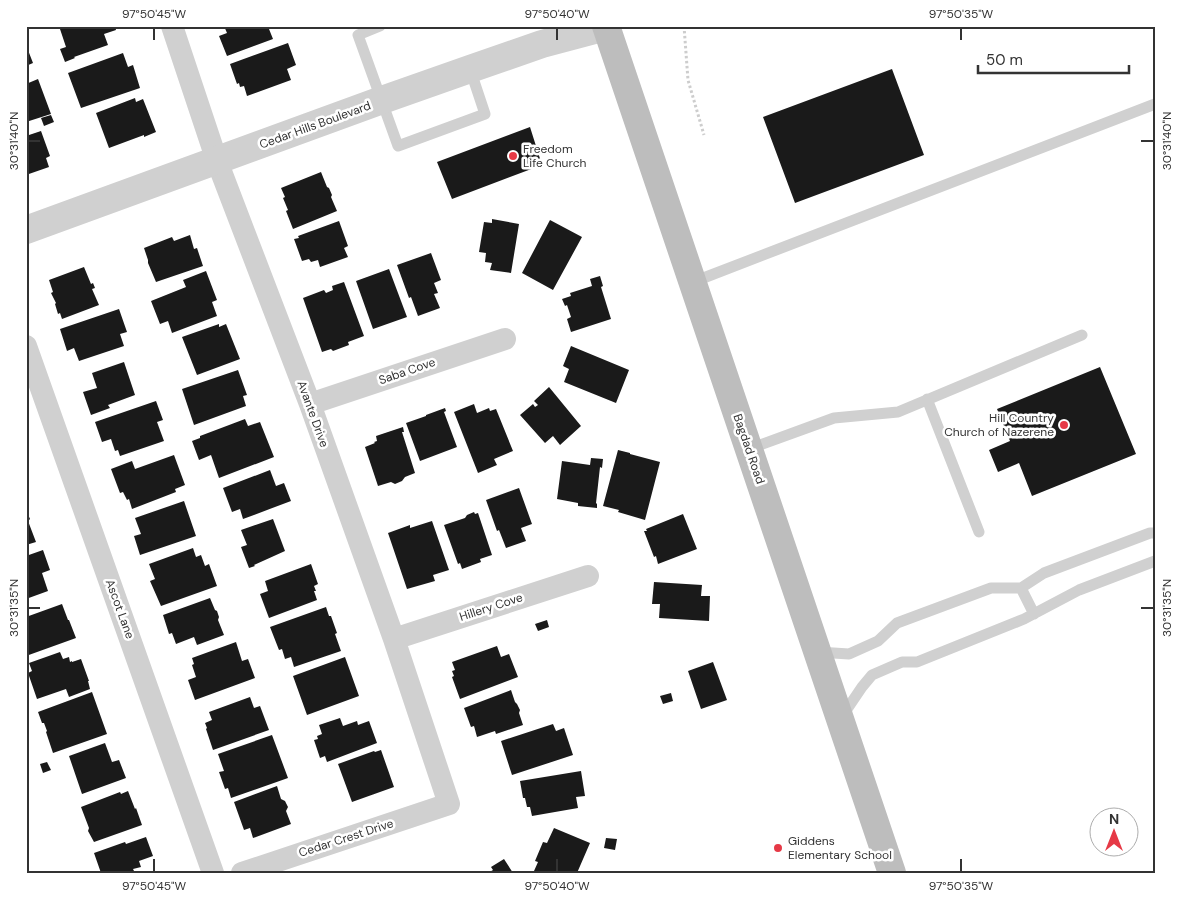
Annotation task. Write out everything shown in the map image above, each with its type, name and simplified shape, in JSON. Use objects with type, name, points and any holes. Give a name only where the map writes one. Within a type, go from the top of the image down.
[{"type":"main road","name":"Bagdad Road","points":[[606,27],[892,873]]},
{"type":"street","name":"Avante Drive","points":[[172,26],[217,161],[310,404],[394,639],[450,804]]},
{"type":"street","name":"Cedar Hills Boulevard","points":[[26,230],[470,69],[542,44],[606,27]]},
{"type":"street","name":"Saba Cove","points":[[310,404],[505,338]]},
{"type":"street","name":"Ascot Lane","points":[[26,346],[213,873]]},
{"type":"street","name":"Hillery Cove","points":[[394,639],[588,576]]},
{"type":"street","name":"Cedar Crest Drive","points":[[242,873],[450,804]]},
{"type":"lane","points":[[380,26],[358,35],[398,146],[485,114],[470,69]]},
{"type":"lane","points":[[693,282],[1155,104]]},
{"type":"lane","points":[[749,449],[834,418],[898,412],[1082,335]]},
{"type":"lane","points":[[927,399],[978,532]]},
{"type":"lane","points":[[818,652],[849,654],[878,641],[897,623],[991,588],[1021,588],[1044,573],[1150,533],[1155,533]]},
{"type":"lane","points":[[840,719],[872,675],[902,662],[917,662],[1024,619],[1078,590],[1155,561]]},
{"type":"lane","points":[[1021,588],[1034,614]]},
{"type":"path","points":[[684,26],[688,80],[704,135]]},
{"type":"building","points":[[59,26],[115,26],[116,30],[104,34],[108,45],[65,62],[60,49],[66,47]]},
{"type":"building","points":[[224,26],[276,26],[269,29],[273,39],[227,56],[219,36],[227,33]]},
{"type":"building","points":[[288,43],[296,65],[287,69],[291,80],[247,96],[244,86],[240,87],[239,83],[237,84],[230,64]]},
{"type":"building","points":[[26,45],[33,63],[26,66]]},
{"type":"building","points":[[123,53],[128,67],[133,65],[140,88],[81,108],[68,73]]},
{"type":"building","points":[[892,69],[924,155],[795,203],[763,117]]},
{"type":"building","points":[[38,79],[51,114],[26,122],[26,84]]},
{"type":"building","points":[[135,98],[136,102],[143,99],[156,132],[109,148],[96,113]]},
{"type":"building","points":[[51,115],[54,122],[44,126],[41,118]]},
{"type":"building","points":[[530,127],[542,165],[452,199],[437,162]]},
{"type":"building","points":[[41,131],[50,156],[46,158],[49,167],[26,175],[26,136]]},
{"type":"building","points":[[321,172],[337,211],[293,229],[286,211],[288,210],[281,188]]},
{"type":"building","points":[[492,219],[519,224],[511,273],[490,270],[492,263],[485,262],[486,253],[479,252],[484,222],[492,223]]},
{"type":"building","points":[[550,220],[582,237],[553,290],[522,273]]},
{"type":"building","points":[[339,221],[348,246],[344,248],[348,257],[320,267],[318,260],[311,262],[309,259],[302,261],[294,239]]},
{"type":"building","points":[[190,235],[194,249],[197,248],[203,266],[156,282],[144,248],[172,237],[174,241]]},
{"type":"building","points":[[431,253],[441,280],[434,283],[438,293],[434,294],[440,308],[418,316],[397,265]]},
{"type":"building","points":[[84,267],[91,284],[93,283],[95,288],[92,289],[99,305],[62,319],[60,313],[58,314],[56,303],[51,293],[53,292],[49,280]]},
{"type":"building","points":[[389,269],[407,317],[373,329],[356,281]]},
{"type":"building","points":[[206,271],[217,300],[212,302],[217,316],[172,333],[168,321],[160,324],[151,301],[186,287],[183,280]]},
{"type":"building","points":[[600,276],[603,286],[601,287],[611,319],[571,332],[567,319],[571,317],[567,305],[565,306],[562,299],[571,296],[570,293],[592,286],[590,279]]},
{"type":"building","points":[[344,282],[364,336],[348,342],[349,345],[333,351],[331,349],[322,352],[303,298],[324,290],[326,293],[333,290],[332,286]]},
{"type":"building","points":[[119,309],[127,332],[120,334],[124,346],[79,361],[74,348],[67,351],[60,329]]},
{"type":"building","points":[[219,324],[219,327],[226,324],[240,359],[197,375],[182,337]]},
{"type":"building","points":[[571,346],[629,370],[616,403],[564,382],[569,369],[563,366]]},
{"type":"building","points":[[124,362],[135,395],[108,405],[110,408],[91,415],[83,392],[97,388],[92,373]]},
{"type":"building","name":"Hill Country Church of Nazerene","points":[[1100,367],[1136,454],[1032,496],[1019,463],[998,472],[989,450],[1010,441],[997,409]]},
{"type":"building","points":[[238,370],[247,395],[243,396],[246,406],[194,425],[182,389]]},
{"type":"building","points":[[549,387],[581,426],[560,445],[553,436],[545,443],[520,415],[533,404],[535,407],[538,405],[534,401]]},
{"type":"building","points":[[156,401],[163,420],[157,422],[164,441],[120,456],[118,450],[115,451],[111,439],[102,442],[95,422]]},
{"type":"building","points":[[474,404],[477,413],[489,408],[490,411],[496,409],[513,451],[494,459],[497,465],[478,473],[454,412]]},
{"type":"building","points":[[445,408],[446,411],[444,412],[457,447],[420,461],[406,423]]},
{"type":"building","points":[[245,419],[248,426],[260,422],[274,457],[219,478],[211,455],[199,460],[192,441],[200,438],[200,436]]},
{"type":"building","points":[[403,427],[404,432],[402,432],[415,473],[395,484],[391,482],[378,486],[365,447],[377,441],[376,436]]},
{"type":"building","points":[[618,450],[660,462],[645,520],[603,506]]},
{"type":"building","points":[[174,455],[185,485],[175,489],[176,492],[132,509],[129,499],[127,500],[123,492],[120,493],[111,469],[132,461],[135,469]]},
{"type":"building","points":[[591,458],[603,459],[602,468],[600,467],[597,508],[578,506],[578,503],[557,499],[562,461],[590,465]]},
{"type":"building","points":[[270,470],[276,486],[284,483],[291,501],[243,519],[240,509],[232,512],[223,488]]},
{"type":"building","points":[[519,488],[532,524],[521,528],[526,541],[506,548],[499,530],[497,531],[486,500]]},
{"type":"building","points":[[184,501],[196,536],[140,555],[134,536],[141,534],[135,518]]},
{"type":"building","points":[[26,510],[36,542],[26,545]]},
{"type":"building","points":[[474,512],[475,514],[478,513],[492,555],[480,559],[481,562],[462,569],[460,563],[458,564],[444,525],[465,518]]},
{"type":"building","points":[[683,514],[697,549],[658,564],[644,531]]},
{"type":"building","points":[[273,519],[285,551],[249,568],[241,547],[247,545],[241,530]]},
{"type":"building","points":[[432,521],[449,570],[433,575],[435,581],[407,589],[388,533],[410,525],[410,528]]},
{"type":"building","points":[[193,548],[196,557],[201,555],[205,566],[209,564],[217,586],[161,606],[150,581],[155,579],[149,564]]},
{"type":"building","points":[[43,550],[50,570],[42,573],[48,591],[26,599],[26,556]]},
{"type":"building","points":[[311,564],[318,584],[314,586],[317,600],[269,618],[260,594],[268,591],[265,581]]},
{"type":"building","points":[[654,582],[702,585],[701,596],[710,596],[709,621],[659,618],[660,604],[652,604]]},
{"type":"building","points":[[210,598],[217,611],[218,620],[224,635],[197,645],[194,637],[176,644],[172,633],[169,634],[163,615]]},
{"type":"building","points":[[62,604],[76,638],[26,656],[26,617]]},
{"type":"building","points":[[326,607],[337,633],[335,634],[341,651],[294,667],[291,657],[285,659],[282,649],[279,650],[270,627]]},
{"type":"building","points":[[547,620],[549,627],[538,631],[535,624]]},
{"type":"building","points":[[236,642],[242,661],[248,659],[255,678],[195,700],[188,680],[196,677],[192,658]]},
{"type":"building","points":[[497,646],[501,657],[509,654],[518,677],[460,699],[452,677],[454,676],[452,671],[455,670],[452,662]]},
{"type":"building","points":[[60,652],[63,659],[69,657],[70,662],[81,659],[90,689],[69,697],[66,689],[37,699],[28,673],[32,671],[29,663]]},
{"type":"building","points":[[345,657],[359,696],[307,715],[293,676]]},
{"type":"building","points":[[713,662],[727,700],[701,709],[688,671]]},
{"type":"building","points":[[511,690],[520,710],[519,713],[523,725],[496,734],[495,731],[477,737],[474,726],[471,727],[464,708]]},
{"type":"building","points":[[92,692],[107,734],[53,753],[47,731],[38,712]]},
{"type":"building","points":[[671,693],[673,701],[663,704],[660,696]]},
{"type":"building","points":[[250,697],[254,708],[260,706],[269,730],[213,750],[205,723],[212,720],[209,712]]},
{"type":"building","points":[[340,718],[343,726],[357,721],[358,725],[369,721],[377,743],[327,762],[325,756],[320,758],[314,740],[318,739],[317,736],[322,734],[319,725]]},
{"type":"building","points":[[553,724],[556,731],[564,728],[573,755],[512,775],[501,741]]},
{"type":"building","points":[[272,735],[288,778],[231,798],[228,788],[225,789],[219,772],[224,771],[218,754]]},
{"type":"building","points":[[105,743],[112,762],[119,760],[126,778],[82,794],[69,756]]},
{"type":"building","points":[[381,750],[394,787],[352,802],[338,764]]},
{"type":"building","points":[[47,762],[51,770],[43,773],[40,764]]},
{"type":"building","points":[[581,771],[585,796],[576,797],[578,808],[532,816],[530,807],[527,807],[525,798],[523,798],[520,781]]},
{"type":"building","points":[[277,786],[281,799],[285,801],[288,807],[286,811],[291,824],[253,838],[250,828],[244,830],[234,802]]},
{"type":"building","points":[[128,791],[142,825],[94,842],[88,831],[89,828],[81,807],[120,792],[121,794]]},
{"type":"building","points":[[554,828],[590,843],[577,873],[537,873],[534,871],[538,862],[535,861],[543,842],[547,843]]},
{"type":"building","points":[[146,837],[153,856],[139,861],[141,867],[133,869],[135,873],[101,873],[94,853]]},
{"type":"building","points":[[606,838],[617,839],[615,850],[604,848]]},
{"type":"building","points":[[504,859],[513,873],[488,873],[493,870],[491,867]]},
{"type":"place","name":"Freedom Life Church","points":[[513,156]]},
{"type":"place","name":"Hill Country Church of Nazerene","points":[[1064,425]]},
{"type":"place","name":"Giddens Elementary School","points":[[778,848]]}]
